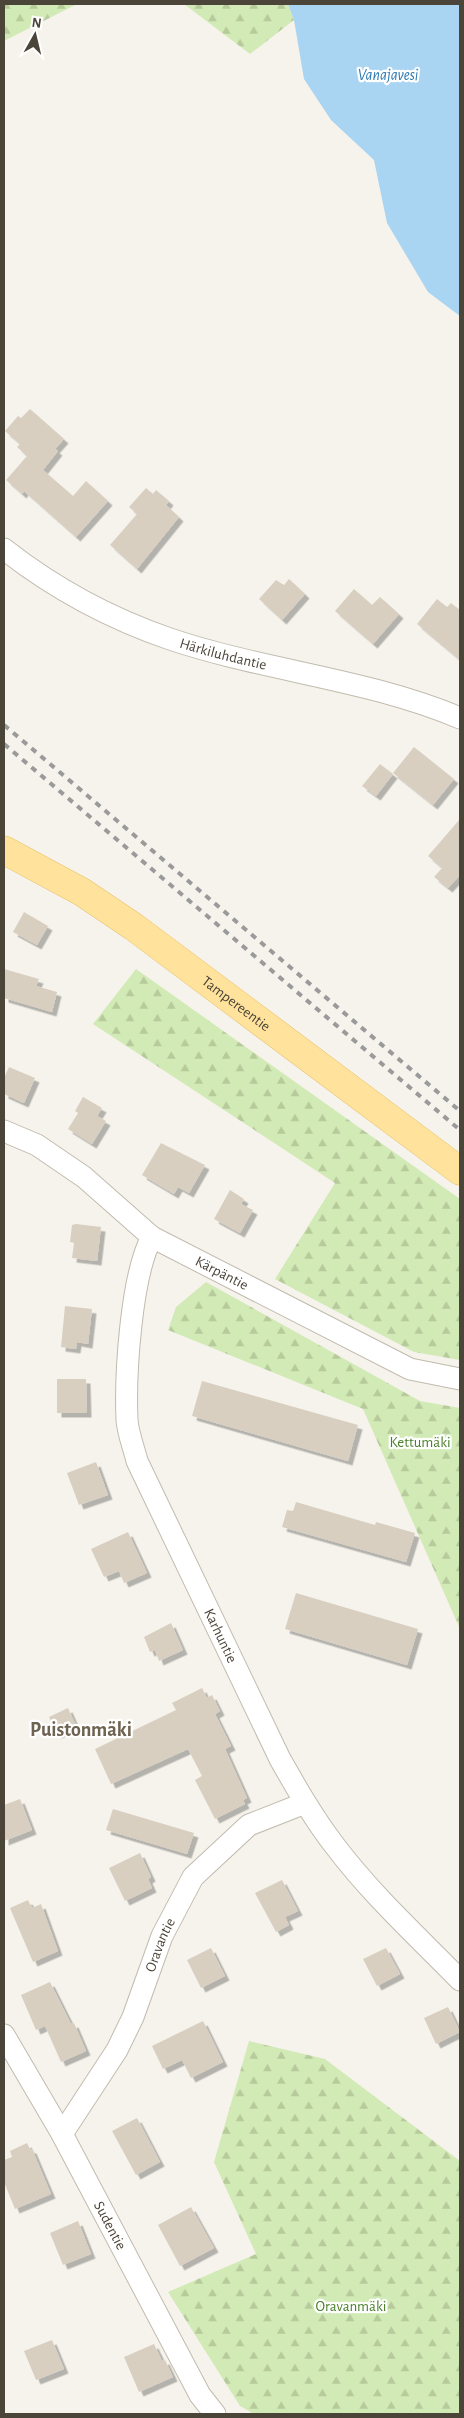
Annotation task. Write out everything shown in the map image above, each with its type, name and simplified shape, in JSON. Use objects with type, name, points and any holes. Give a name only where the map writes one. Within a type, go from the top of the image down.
[{"type":"main road","name":"Tampereentie","points":[[4,850],[82,892],[134,927],[460,1171]]},
{"type":"street","name":"Härkiluhdantie","points":[[4,549],[35,574],[66,593],[100,611],[172,639],[402,696],[460,718]]},
{"type":"street","name":"Kärpäntie","points":[[4,1131],[37,1145],[84,1177],[152,1236],[410,1369],[460,1379]]},
{"type":"street","name":"Karhuntie","points":[[152,1236],[146,1247],[139,1276],[128,1354],[127,1422],[137,1461],[280,1759],[305,1803],[336,1847],[369,1886],[460,1980]]},
{"type":"street","name":"Oravantie","points":[[62,2134],[125,2033],[133,2017],[162,1936],[193,1877],[249,1825],[305,1803]]},
{"type":"street","name":"Sudentie","points":[[4,2035],[62,2134],[200,2395],[215,2414]]},
{"type":"green space","points":[[4,4],[77,4],[4,41]]},
{"type":"green space","points":[[184,4],[288,4],[294,20],[250,54]]},
{"type":"green space","points":[[136,969],[460,1199],[460,1360],[414,1352],[275,1279],[335,1183],[93,1024]]},
{"type":"green space","name":"Kettumäki","points":[[206,1282],[420,1401],[460,1408],[460,1629],[363,1409],[168,1330],[176,1307]]},
{"type":"green space","name":"Oravanmäki","points":[[249,2041],[325,2059],[460,2161],[460,2414],[254,2414],[240,2406],[168,2292],[256,2254],[214,2162]]},
{"type":"water","name":"Vanajavesi","points":[[288,4],[460,4],[460,316],[428,292],[387,223],[374,160],[331,120],[304,79],[294,20]]},
{"type":"building","points":[[30,409],[64,439],[55,449],[58,451],[43,470],[73,496],[86,481],[108,501],[76,537],[24,491],[22,494],[6,480],[27,456],[17,447],[20,444],[5,431],[18,416],[21,418]]},
{"type":"building","points":[[146,488],[153,494],[156,490],[169,501],[166,505],[179,517],[137,569],[110,545],[137,514],[129,507]]},
{"type":"building","points":[[289,579],[305,594],[282,620],[259,599],[276,580],[284,585]]},
{"type":"building","points":[[354,589],[372,605],[380,597],[399,614],[373,644],[335,611]]},
{"type":"building","points":[[437,599],[447,607],[451,603],[460,610],[460,660],[417,624]]},
{"type":"building","points":[[414,747],[454,779],[433,805],[393,773]]},
{"type":"building","points":[[380,764],[393,774],[376,796],[362,786]]},
{"type":"building","points":[[460,819],[460,875],[448,888],[434,877],[442,868],[428,856]]},
{"type":"building","points":[[24,912],[48,926],[37,945],[13,932]]},
{"type":"building","points":[[4,969],[39,979],[36,986],[57,992],[52,1012],[4,998]]},
{"type":"building","points":[[9,1067],[35,1078],[24,1103],[4,1094],[4,1078]]},
{"type":"building","points":[[83,1097],[102,1108],[97,1116],[106,1121],[92,1144],[68,1129],[78,1113],[75,1111]]},
{"type":"building","points":[[161,1143],[205,1165],[189,1193],[178,1187],[174,1194],[142,1175]]},
{"type":"building","points":[[230,1190],[244,1199],[241,1204],[253,1210],[240,1233],[214,1219]]},
{"type":"building","points":[[72,1225],[101,1227],[97,1261],[72,1258],[74,1243],[70,1242]]},
{"type":"building","points":[[65,1306],[92,1309],[88,1344],[77,1342],[76,1349],[61,1347]]},
{"type":"building","points":[[57,1379],[86,1379],[87,1413],[57,1413]]},
{"type":"building","points":[[202,1381],[358,1425],[348,1461],[192,1416]]},
{"type":"building","points":[[96,1462],[108,1495],[79,1505],[67,1473]]},
{"type":"building","points":[[296,1502],[375,1525],[376,1522],[415,1533],[406,1562],[282,1527],[287,1510],[293,1511]]},
{"type":"building","points":[[128,1532],[147,1573],[124,1583],[119,1571],[104,1577],[91,1549]]},
{"type":"building","points":[[296,1593],[418,1629],[407,1665],[285,1629]]},
{"type":"building","points":[[171,1623],[183,1650],[159,1661],[155,1650],[150,1652],[144,1637]]},
{"type":"building","points":[[202,1688],[207,1698],[212,1695],[220,1711],[215,1714],[231,1746],[225,1749],[247,1798],[243,1800],[245,1804],[215,1819],[195,1780],[202,1776],[188,1749],[111,1784],[95,1749],[176,1710],[172,1703]]},
{"type":"building","points":[[68,1708],[76,1726],[57,1734],[49,1717]]},
{"type":"building","points":[[20,1799],[32,1830],[4,1841],[4,1805]]},
{"type":"building","points":[[113,1809],[194,1833],[187,1854],[106,1830]]},
{"type":"building","points":[[140,1853],[151,1877],[148,1879],[152,1888],[125,1901],[109,1868]]},
{"type":"building","points":[[282,1880],[298,1911],[285,1917],[289,1925],[276,1932],[255,1893]]},
{"type":"building","points":[[28,1900],[32,1908],[41,1904],[58,1951],[33,1962],[10,1908]]},
{"type":"building","points":[[211,1948],[225,1976],[201,1988],[187,1960]]},
{"type":"building","points":[[386,1948],[400,1974],[377,1986],[363,1959]]},
{"type":"building","points":[[50,1982],[71,2024],[74,2023],[86,2051],[61,2062],[45,2026],[36,2030],[21,1995]]},
{"type":"building","points":[[448,2007],[460,2032],[436,2044],[424,2018]]},
{"type":"building","points":[[203,2021],[223,2062],[191,2078],[182,2060],[163,2069],[152,2046]]},
{"type":"building","points":[[137,2118],[160,2162],[136,2175],[112,2131]]},
{"type":"building","points":[[27,2143],[30,2149],[32,2149],[51,2194],[15,2209],[4,2182],[4,2160],[12,2157],[10,2151]]},
{"type":"building","points":[[191,2207],[214,2248],[180,2266],[158,2225]]},
{"type":"building","points":[[78,2221],[91,2254],[63,2265],[50,2233]]},
{"type":"building","points":[[52,2340],[64,2369],[36,2380],[24,2351]]},
{"type":"building","points":[[154,2344],[162,2361],[165,2360],[173,2377],[139,2392],[124,2357]]},
{"type":"railway","points":[[4,725],[460,1111]]},
{"type":"railway","points":[[4,744],[460,1130]]},
{"type":"district","name":"Puistonmäki","points":[[81,1730]]}]
